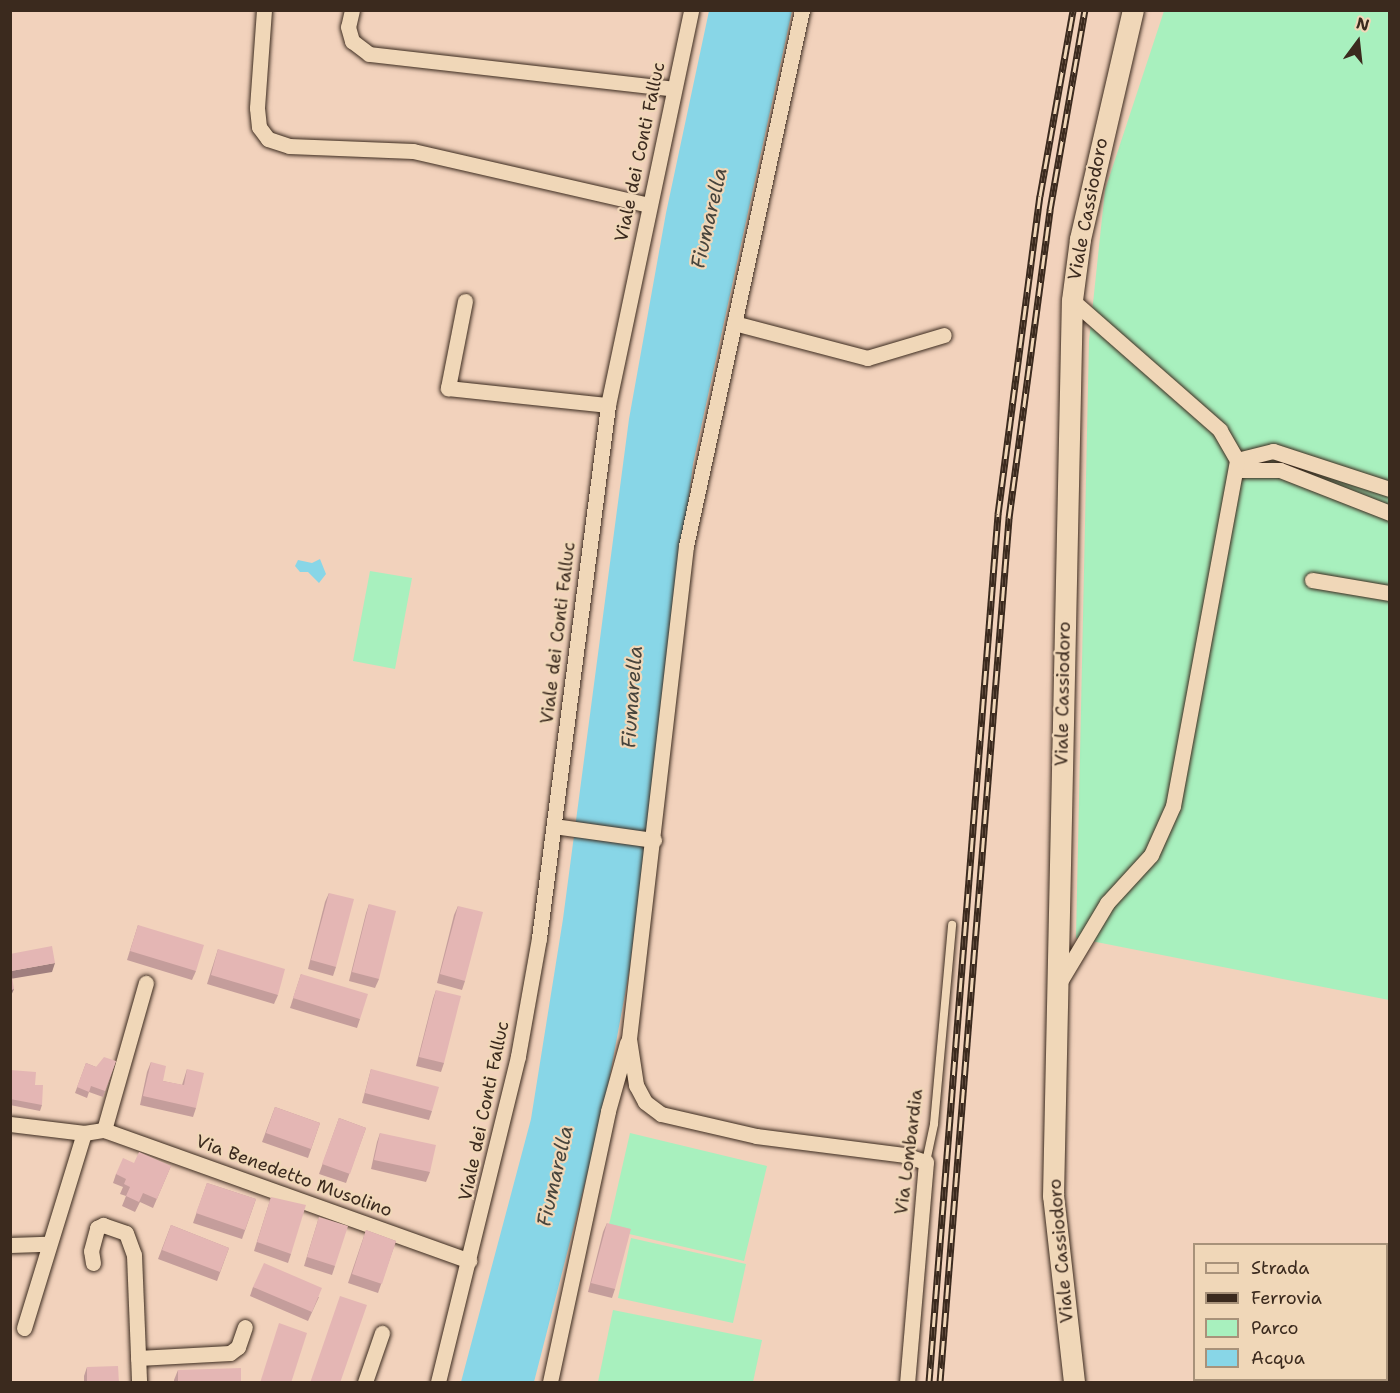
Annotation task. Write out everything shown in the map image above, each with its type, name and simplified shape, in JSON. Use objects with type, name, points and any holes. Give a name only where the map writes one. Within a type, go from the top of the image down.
[{"type":"main road","name":"Viale Cassiodoro","points":[[1074,1383],[1053,1196],[1072,300],[1080,239],[1133,10]]},
{"type":"street","points":[[264,10],[257,108],[259,127],[268,139],[289,146],[413,151],[648,205]]},
{"type":"street","points":[[352,10],[348,27],[352,41],[369,54],[674,89]]},
{"type":"street","name":"Viale dei Conti Falluc","points":[[438,1383],[518,1056],[554,826],[608,405],[648,205],[691,10]]},
{"type":"street","points":[[549,1383],[608,1111],[628,1039],[686,546],[802,10]]},
{"type":"street","points":[[1056,989],[1107,903],[1151,855],[1173,806],[1237,465],[1220,430],[1072,300]]},
{"type":"street","points":[[465,301],[448,388],[608,405]]},
{"type":"street","points":[[734,323],[867,357],[944,335]]},
{"type":"street","points":[[1237,465],[1273,451],[1389,489]]},
{"type":"street","points":[[1237,465],[1280,470],[1389,513]]},
{"type":"street","points":[[1312,580],[1389,593]]},
{"type":"street","points":[[554,826],[650,840]]},
{"type":"street","points":[[104,1130],[146,983]]},
{"type":"street","points":[[628,1039],[636,1085],[645,1102],[669,1117],[756,1136],[926,1162]]},
{"type":"street","name":"Via Benedetto Musolino","points":[[10,1124],[84,1132],[104,1130],[469,1261]]},
{"type":"street","points":[[24,1328],[47,1244],[84,1132]]},
{"type":"street","name":"Via Lombardia","points":[[907,1383],[926,1162]]},
{"type":"street","points":[[93,1263],[91,1251],[98,1228],[103,1225],[126,1233],[134,1255],[139,1383]]},
{"type":"street","points":[[10,1245],[47,1244]]},
{"type":"street","points":[[138,1358],[230,1353],[238,1347],[244,1328]]},
{"type":"street","points":[[365,1383],[382,1333]]},
{"type":"lane","name":"Via Lombardia","points":[[926,1162],[933,1124],[952,925]]},
{"type":"green space","points":[[1164,11],[1389,11],[1389,1000],[1076,938],[1089,341],[1105,190]]},
{"type":"green space","points":[[370,571],[412,578],[395,669],[353,661]]},
{"type":"green space","points":[[630,1133],[767,1166],[744,1261],[608,1229]]},
{"type":"green space","points":[[631,1238],[746,1264],[733,1323],[618,1298]]},
{"type":"green space","points":[[613,1310],[762,1340],[753,1382],[598,1382]]},
{"type":"water","name":"Fiumarella","points":[[709,11],[792,11],[693,464],[630,967],[603,1113],[534,1382],[461,1382],[531,1119],[563,919],[629,419],[666,213]]},
{"type":"water","points":[[320,559],[326,574],[319,583],[308,572],[300,572],[295,566],[298,560],[312,563]]},
{"type":"building","points":[[329,893],[354,899],[336,967],[311,960]]},
{"type":"building","points":[[369,904],[396,911],[379,979],[352,972]]},
{"type":"building","points":[[458,906],[483,912],[465,981],[440,974]]},
{"type":"building","points":[[138,925],[204,945],[196,971],[130,951]]},
{"type":"building","points":[[52,946],[55,963],[11,971],[14,989],[10,990],[10,954]]},
{"type":"building","points":[[218,949],[285,969],[278,995],[211,975]]},
{"type":"building","points":[[301,974],[368,994],[360,1019],[293,998]]},
{"type":"building","points":[[436,990],[461,996],[444,1063],[419,1057]]},
{"type":"building","points":[[104,1057],[116,1061],[105,1091],[91,1086],[89,1092],[77,1087],[86,1063],[96,1067]]},
{"type":"building","points":[[151,1062],[166,1066],[163,1081],[184,1085],[187,1069],[204,1073],[196,1108],[143,1096]]},
{"type":"building","points":[[371,1069],[439,1087],[432,1111],[365,1093]]},
{"type":"building","points":[[10,1070],[36,1072],[35,1085],[43,1085],[42,1105],[10,1099]]},
{"type":"building","points":[[275,1107],[320,1123],[311,1149],[266,1133]]},
{"type":"building","points":[[339,1118],[366,1128],[350,1174],[322,1164]]},
{"type":"building","points":[[380,1133],[436,1145],[430,1172],[374,1160]]},
{"type":"building","points":[[139,1152],[171,1166],[157,1199],[143,1193],[139,1202],[126,1196],[130,1187],[124,1184],[126,1179],[116,1174],[123,1158],[134,1163]]},
{"type":"building","points":[[207,1183],[256,1199],[245,1230],[196,1213]]},
{"type":"building","points":[[271,1197],[306,1205],[291,1254],[257,1242]]},
{"type":"building","points":[[319,1217],[348,1226],[335,1266],[307,1257]]},
{"type":"building","points":[[607,1223],[631,1229],[615,1289],[591,1283]]},
{"type":"building","points":[[171,1225],[229,1248],[220,1272],[162,1250]]},
{"type":"building","points":[[366,1230],[396,1241],[382,1284],[352,1274]]},
{"type":"building","points":[[264,1263],[322,1288],[312,1312],[253,1287]]},
{"type":"building","points":[[340,1296],[367,1305],[340,1383],[310,1383]]},
{"type":"building","points":[[279,1323],[307,1333],[291,1383],[260,1383]]},
{"type":"building","points":[[118,1366],[119,1383],[87,1383],[87,1367]]},
{"type":"building","points":[[241,1368],[241,1383],[178,1383],[178,1370]]},
{"type":"railway","points":[[929,1382],[998,514],[1040,196],[1073,10]]},
{"type":"railway","points":[[940,1382],[1009,518],[1050,210],[1085,10]]}]
